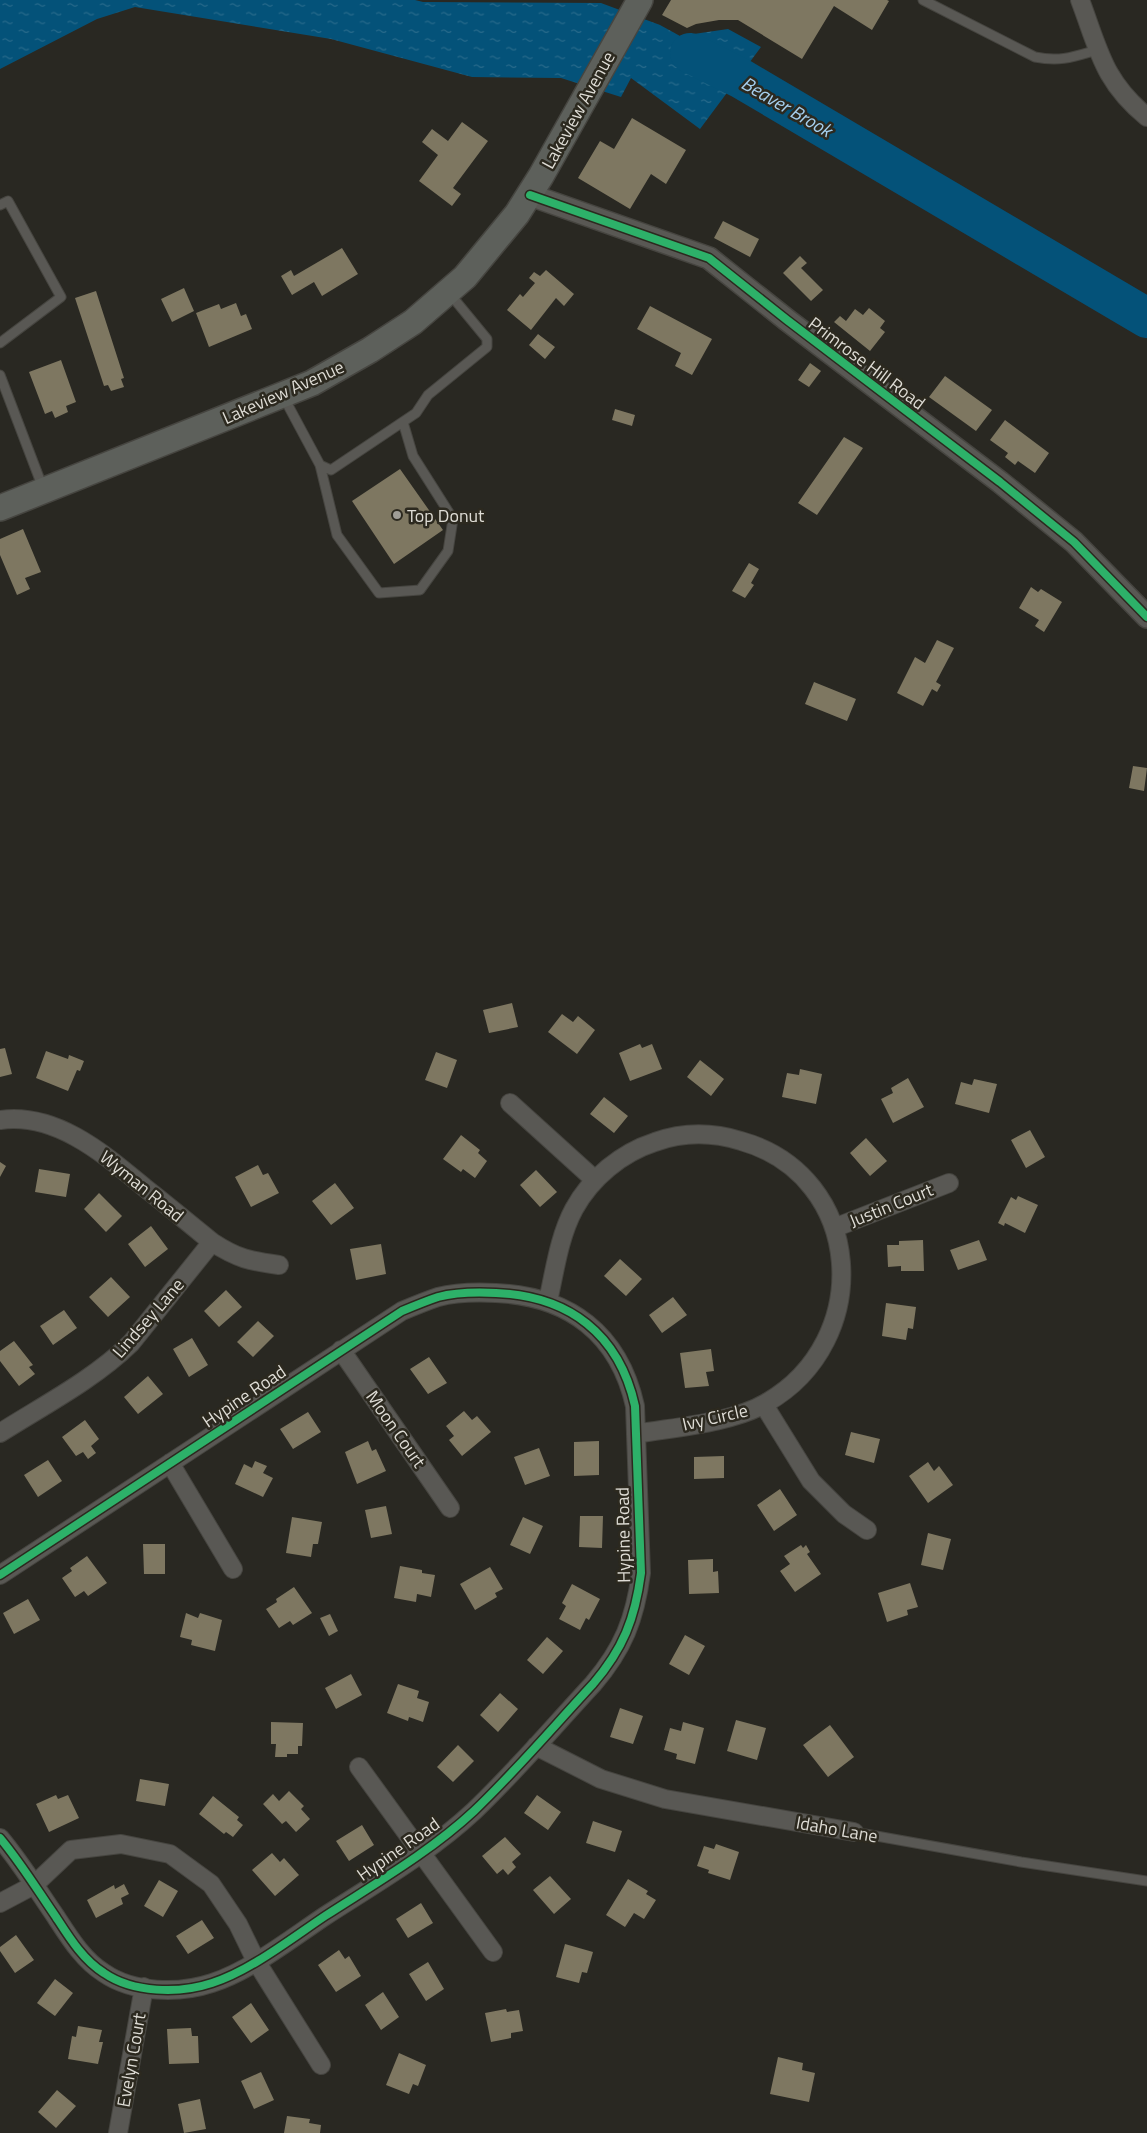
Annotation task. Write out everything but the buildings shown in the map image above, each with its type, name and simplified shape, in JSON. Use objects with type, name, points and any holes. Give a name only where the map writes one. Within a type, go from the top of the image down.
[{"type":"main road","name":"Lakeview Avenue","points":[[0,508],[312,383],[370,350],[413,322],[449,292],[482,258],[530,194],[640,0]]},
{"type":"street","points":[[1080,0],[1097,50],[1122,93],[1147,117]]},
{"type":"street","name":"Primrose Hill Road","points":[[530,194],[709,258],[786,320],[1000,482],[1074,542],[1147,617]]},
{"type":"street","points":[[510,1103],[595,1180]]},
{"type":"street","name":"Wyman Road","points":[[0,1120],[26,1120],[60,1130],[80,1139],[101,1152],[212,1242],[232,1255],[249,1261],[279,1265]]},
{"type":"street","name":"Ivy Circle","points":[[548,1301],[567,1224],[575,1208],[595,1180],[628,1154],[666,1138],[687,1134],[728,1137],[768,1151],[801,1176],[822,1204],[834,1228],[840,1248],[842,1269],[841,1296],[832,1330],[812,1366],[782,1394],[735,1416],[636,1434]]},
{"type":"street","name":"Justin Court","points":[[834,1228],[949,1183]]},
{"type":"street","name":"Lindsey Lane","points":[[0,1433],[97,1371],[120,1354],[212,1242]]},
{"type":"street","name":"Hypine Road","points":[[0,1575],[402,1311],[440,1297],[463,1293],[510,1293],[548,1301],[564,1307],[593,1329],[606,1342],[630,1384],[635,1406],[640,1573],[638,1597],[632,1621],[608,1667],[475,1810],[421,1853],[233,1974],[213,1983],[172,1991],[122,1982],[104,1973],[87,1958],[70,1938],[18,1860],[0,1838]]},
{"type":"street","name":"Moon Court","points":[[341,1350],[450,1508]]},
{"type":"street","points":[[764,1404],[811,1480],[844,1514],[867,1530]]},
{"type":"street","points":[[170,1463],[233,1569]]},
{"type":"street","name":"Idaho Lane","points":[[536,1746],[601,1779],[665,1799],[854,1832]]},
{"type":"street","points":[[359,1767],[493,1952]]},
{"type":"street","points":[[0,1903],[34,1885],[71,1850],[121,1844],[170,1854],[211,1884],[238,1924],[256,1960],[321,2065]]},
{"type":"street","name":"Evelyn Court","points":[[118,2133],[144,1987]]},
{"type":"lane","points":[[923,0],[1035,57],[1052,60],[1066,59],[1097,50]]},
{"type":"lane","points":[[0,204],[8,201],[61,297],[0,343]]},
{"type":"lane","points":[[320,465],[332,470],[403,422],[416,412],[428,394],[487,347],[487,339],[449,292]]},
{"type":"lane","points":[[0,375],[44,490]]},
{"type":"lane","points":[[283,396],[320,465],[337,535],[378,593],[420,590],[448,551],[453,519],[412,456],[403,422]]},
{"type":"lane","name":"Idaho Lane","points":[[854,1832],[1021,1862],[1147,1881]]},
{"type":"water","points":[[0,0],[415,0],[423,2],[601,3],[660,25],[680,36],[728,29],[761,47],[700,129],[631,78],[621,97],[561,78],[472,77],[331,39],[135,7],[97,19],[0,69]]},
{"type":"waterway","name":"Beaver Brook","points":[[690,53],[740,78],[1147,318]]},
{"type":"cycle path","points":[[530,195],[709,258],[787,320],[1000,482],[1074,542],[1147,617]]},
{"type":"cycle path","points":[[0,1575],[402,1311],[438,1297],[452,1294],[496,1293],[522,1296],[546,1302],[568,1311],[587,1324],[603,1339],[617,1358],[635,1406],[641,1573],[631,1619],[620,1646],[593,1684],[490,1796],[457,1826],[402,1866],[241,1971],[199,1987],[156,1990],[128,1985],[116,1980],[89,1962],[71,1940],[0,1838]]},
{"type":"place","name":"Top Donut","points":[[397,515]]}]
